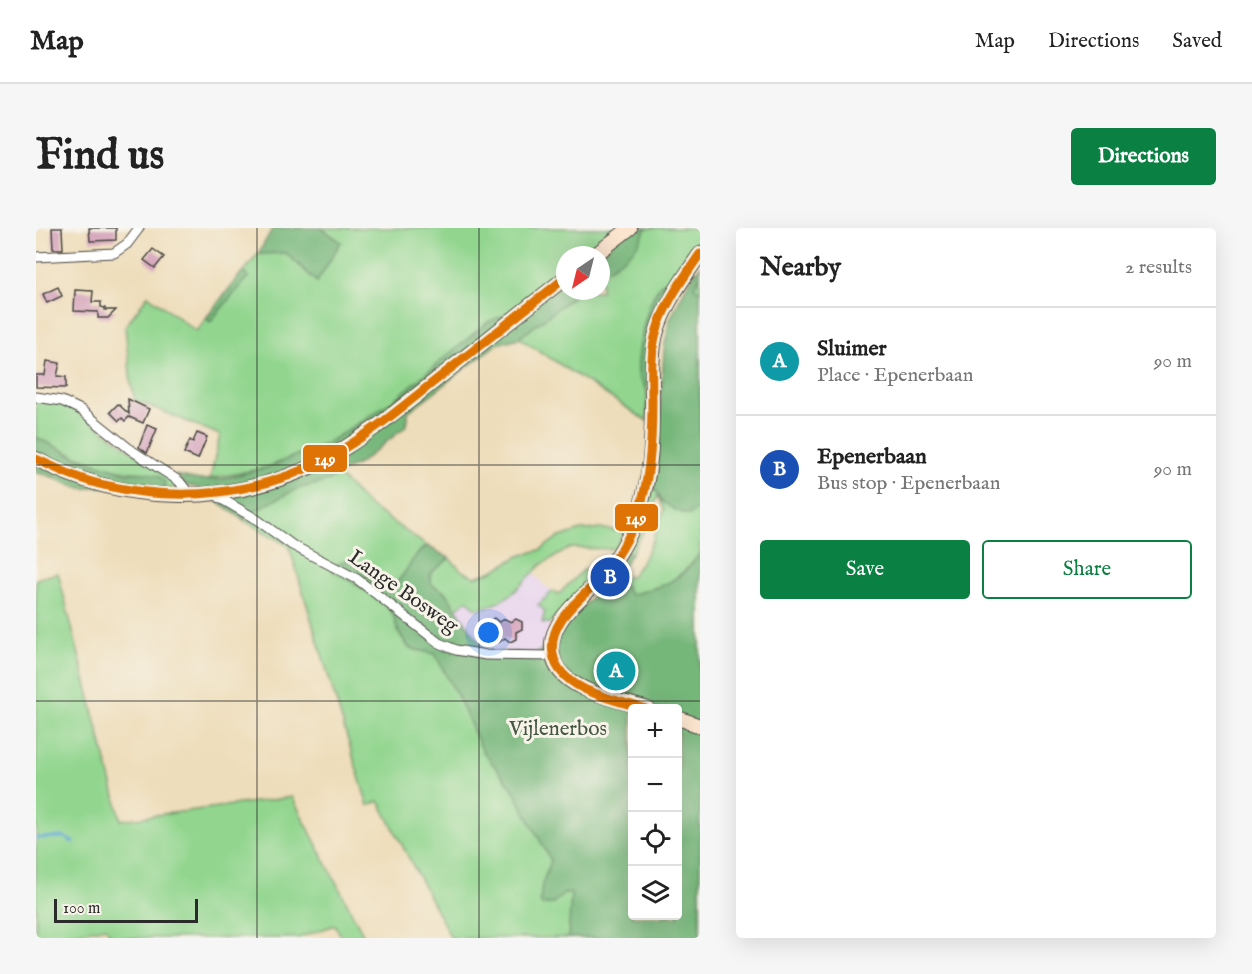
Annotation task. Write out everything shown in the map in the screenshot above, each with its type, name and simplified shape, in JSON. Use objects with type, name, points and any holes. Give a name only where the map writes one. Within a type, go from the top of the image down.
[{"type":"street","points":[[36,257],[114,253],[128,244],[139,228]]},
{"type":"street","points":[[607,246],[630,228]]},
{"type":"street","points":[[636,704],[572,683],[565,678],[558,670],[553,656],[552,641],[558,624],[599,580],[614,560],[630,534],[639,512],[651,462],[652,366],[656,336],[671,298],[700,254]]},
{"type":"street","points":[[36,459],[72,475],[113,488],[160,495],[219,493],[274,481],[338,453],[380,424],[556,285]]},
{"type":"street","points":[[36,397],[62,401],[81,410],[131,450],[179,481],[190,495]]},
{"type":"street","name":"Lange Bosweg","points":[[219,493],[220,498],[225,502],[256,519],[292,545],[357,579],[439,644],[456,650],[486,655],[553,656]]},
{"type":"street","points":[[682,719],[700,726]]},
{"type":"shaded area","points":[[533,573],[553,591],[538,605],[545,611],[543,622],[550,623],[545,650],[536,653],[485,651],[456,609],[467,600],[512,594]]},
{"type":"green space","points":[[273,228],[321,228],[341,242],[317,282],[286,253],[258,254]]},
{"type":"green space","points":[[321,228],[609,228],[606,233],[613,239],[603,246],[556,246],[556,281],[519,307],[488,322],[393,401],[326,444],[269,467],[210,479],[220,435],[135,400],[125,327],[148,295],[196,331],[258,254],[286,253],[341,242]]},
{"type":"green space","points":[[609,228],[646,228],[637,246],[610,268],[610,246],[608,246],[613,239],[606,233]]},
{"type":"green space","points":[[646,228],[699,228],[700,237],[671,281],[662,283],[645,320],[639,358],[647,390],[647,421],[519,338],[568,300],[610,300],[610,267],[634,248]]},
{"type":"green space","points":[[700,266],[700,276],[694,287],[700,291],[700,507],[689,515],[663,502],[653,485],[657,459],[664,349],[670,319],[687,285]]},
{"type":"green space","points":[[243,271],[248,277],[210,322],[206,318]]},
{"type":"green space","points":[[700,276],[700,553],[695,560],[700,938],[451,938],[379,801],[368,806],[289,546],[243,520],[284,494],[324,482],[337,474],[368,505],[427,546],[417,555],[394,585],[377,584],[367,575],[341,574],[384,603],[393,614],[398,632],[409,648],[435,654],[454,690],[576,676],[674,586],[691,565],[668,584],[630,595],[622,581],[625,576],[631,577],[653,540],[664,510],[658,495],[646,528],[631,553],[625,553],[653,485],[658,493],[694,287]]},
{"type":"green space","points":[[556,281],[556,300],[568,300],[519,338],[497,344],[408,412],[405,427],[360,463],[337,474],[329,481],[297,489],[243,519],[196,487],[188,486],[175,475],[200,480],[222,479],[269,467],[326,444],[393,401],[488,322],[519,307]]},
{"type":"green space","points":[[666,281],[671,281],[658,310],[647,390],[639,378],[641,341],[653,297]]},
{"type":"green space","points":[[36,399],[57,403],[75,410],[175,482],[177,488],[164,489],[147,473],[104,466],[36,437]]},
{"type":"green space","points":[[36,437],[76,457],[127,473],[147,473],[159,476],[165,482],[164,489],[79,488],[51,476],[36,473]]},
{"type":"green space","points":[[581,530],[625,531],[615,549],[570,548],[542,564],[512,594],[495,604],[477,609],[467,600],[456,609],[445,592],[432,586],[430,575],[449,558],[462,571],[475,577],[493,571],[519,556],[540,550],[557,538]]},
{"type":"green space","name":"Vijlenerbos","points":[[427,546],[449,558],[430,575],[432,585],[445,592],[485,651],[536,653],[556,643],[561,630],[608,580],[625,553],[631,553],[620,572],[625,576],[622,582],[630,595],[670,582],[685,571],[700,553],[700,938],[568,938],[571,894],[565,893],[552,904],[542,905],[540,902],[542,884],[551,861],[511,786],[483,752],[435,654],[409,648],[398,631],[393,614],[384,603],[370,591],[332,570],[347,560],[364,566],[368,576],[374,582],[394,585]],"holes":[[[609,653],[623,666],[620,673],[610,674],[595,663],[597,657]]]},
{"type":"green space","points":[[589,568],[599,574],[550,623],[542,623],[545,611],[538,605],[553,591],[559,594],[582,571]]},
{"type":"green space","points":[[58,573],[121,820],[292,797],[365,938],[342,938],[335,925],[298,938],[111,938],[106,927],[52,938],[36,938],[36,579]]},
{"type":"building","points":[[52,228],[62,228],[63,249],[53,249]]},
{"type":"building","points":[[89,228],[116,228],[116,240],[90,241]]},
{"type":"building","points":[[153,249],[164,257],[155,268],[144,260]]},
{"type":"building","points":[[58,287],[62,296],[47,303],[43,294]]},
{"type":"building","points":[[75,290],[93,291],[92,302],[101,302],[101,307],[105,310],[116,310],[108,318],[98,318],[98,312],[74,311]]},
{"type":"building","points":[[47,361],[60,363],[57,376],[66,377],[66,388],[36,387],[36,375],[45,375]]},
{"type":"building","points":[[128,399],[149,409],[143,423],[129,417],[125,421],[122,418],[119,421],[110,412],[118,404],[129,414]]},
{"type":"building","points":[[147,425],[157,429],[147,453],[139,447]]},
{"type":"building","points":[[197,433],[207,437],[198,459],[184,453],[190,440],[193,442]]},
{"type":"building","points":[[494,618],[499,622],[505,619],[511,622],[516,619],[522,622],[522,629],[516,632],[516,639],[510,642],[505,638],[499,642],[493,638],[488,622]]},
{"type":"waterway","points":[[36,838],[64,837],[73,842]]},
{"type":"transit line","name":"149","points":[[629,704],[591,692],[566,677],[558,667],[553,654],[553,641],[556,630],[569,609],[605,573],[620,551],[639,512],[649,465],[654,341],[659,322],[669,302],[700,254]]},
{"type":"transit line","name":"149","points":[[36,459],[95,483],[132,491],[161,494],[219,492],[276,480],[329,457],[371,431],[556,285]]},
{"type":"place","name":"Epenerbaan","points":[[610,577]]},
{"type":"place","name":"Sluimer","points":[[616,671]]}]
